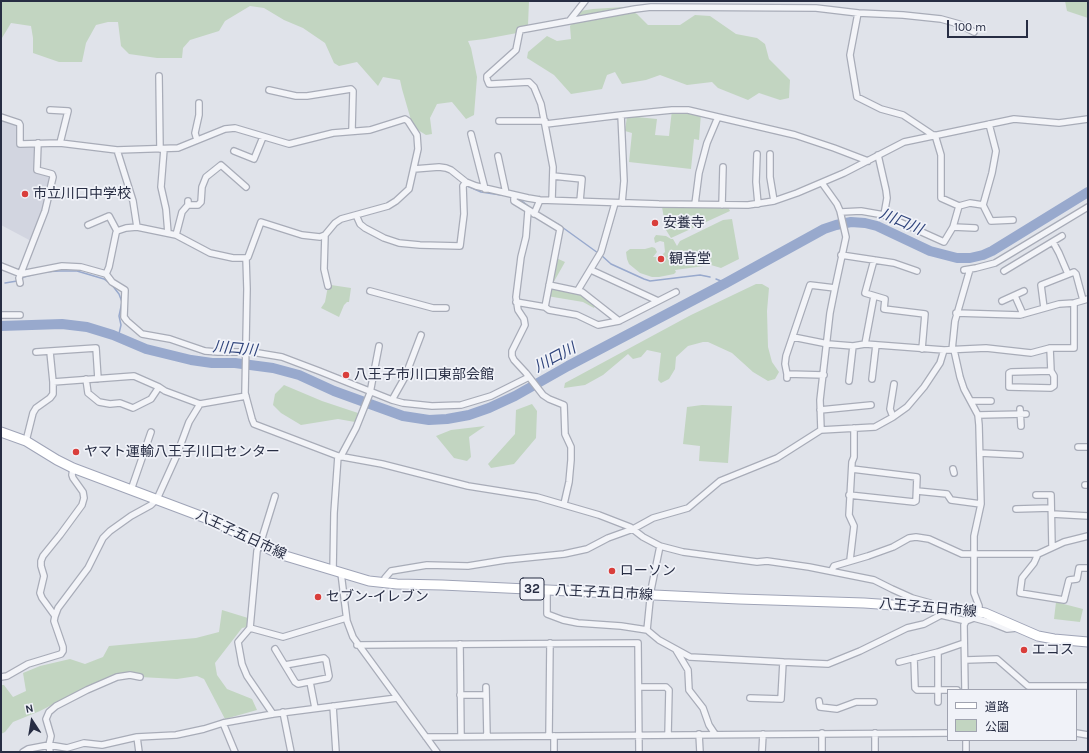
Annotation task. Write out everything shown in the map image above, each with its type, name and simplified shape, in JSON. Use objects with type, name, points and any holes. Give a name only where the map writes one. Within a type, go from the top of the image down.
[{"type":"main road","name":"八王子五日市線","points":[[1,432],[26,441],[73,468],[211,520],[279,554],[369,581],[384,583],[752,600],[864,603],[933,608],[942,612],[979,612],[1032,634],[1046,638],[1088,642]]},
{"type":"street","points":[[570,20],[585,1]]},
{"type":"street","points":[[552,200],[553,168],[545,122],[541,104],[531,83],[492,84],[488,82],[487,76],[516,50],[520,30],[634,8],[652,7],[816,8],[858,13],[903,15],[941,19],[959,24],[974,32]]},
{"type":"street","points":[[858,13],[850,55],[857,97],[881,109],[903,115],[934,135],[941,155],[942,198],[959,206],[970,203],[983,205]]},
{"type":"street","points":[[159,76],[162,149],[161,187],[166,209],[168,233]]},
{"type":"street","points":[[269,90],[296,96],[352,90],[352,130]]},
{"type":"street","points":[[196,140],[195,132],[199,115],[199,103]]},
{"type":"street","points":[[50,110],[68,111],[60,143]]},
{"type":"street","points":[[499,121],[545,122],[672,110],[688,110],[795,135],[868,161]]},
{"type":"street","points":[[621,115],[624,181],[622,203]]},
{"type":"street","points":[[695,204],[699,173],[707,143],[718,116]]},
{"type":"street","points":[[1,117],[19,123],[20,144],[60,143],[117,150],[178,148],[225,129],[235,128],[288,144],[333,133],[352,130],[370,130],[404,119],[415,131],[418,140],[418,149],[409,189],[388,206],[337,221],[325,236],[324,269],[328,286]]},
{"type":"street","points":[[414,169],[439,167],[446,168],[451,170],[465,184],[540,200],[722,205],[758,204],[822,183],[904,142],[1014,119],[1059,123],[1088,119]]},
{"type":"street","points":[[989,124],[996,151],[992,173],[983,205],[991,222],[1013,220]]},
{"type":"street","points":[[471,134],[485,189]]},
{"type":"street","points":[[234,151],[254,159],[263,137]]},
{"type":"street","points":[[20,278],[45,211],[53,177],[52,174],[37,170],[38,144]]},
{"type":"street","points":[[117,150],[133,201],[137,227]]},
{"type":"street","points":[[757,154],[756,182],[758,204]]},
{"type":"street","points":[[770,154],[770,177],[774,200]]},
{"type":"street","points":[[878,155],[887,198],[884,215]]},
{"type":"street","points":[[498,156],[506,193]]},
{"type":"street","points":[[176,235],[182,212],[188,203],[198,205],[201,202],[202,187],[206,177],[221,165],[246,187]]},
{"type":"street","points":[[722,205],[723,167]]},
{"type":"street","points":[[553,176],[582,179],[580,201]]},
{"type":"street","points":[[821,430],[820,410],[835,288],[846,237],[841,212],[822,183]]},
{"type":"street","points":[[356,215],[360,224],[365,228],[384,238],[399,243],[460,246],[464,214],[465,184]]},
{"type":"street","points":[[514,195],[514,201],[528,210],[535,212],[560,229],[545,307]]},
{"type":"street","points":[[535,212],[540,200]]},
{"type":"street","points":[[578,290],[600,254],[614,202]]},
{"type":"street","points":[[841,212],[861,211],[884,215],[944,242],[952,227],[959,206]]},
{"type":"street","points":[[979,612],[979,606],[974,593],[975,532],[981,504],[979,425],[978,415],[964,389],[953,350],[956,313],[967,269],[987,266],[1004,258],[1088,207]]},
{"type":"street","points":[[528,210],[526,237],[518,280],[516,302],[518,310],[524,319],[525,325],[512,351],[512,356],[542,393],[549,399],[564,406],[565,434],[571,447],[571,460],[564,504]]},
{"type":"street","points":[[88,225],[109,216],[117,231]]},
{"type":"street","points":[[325,236],[316,237],[302,235],[261,222],[248,257],[246,258],[246,396],[254,424],[340,456],[382,464],[456,484],[531,496],[599,514],[633,529],[643,537],[660,546],[683,552],[832,570],[860,578],[874,580],[892,589],[930,603],[933,608]]},
{"type":"street","points":[[106,274],[109,267],[114,235],[117,231],[126,228],[137,227],[168,233],[176,235],[210,253],[233,258],[246,258]]},
{"type":"street","points":[[952,227],[975,228]]},
{"type":"street","points":[[1004,258],[1007,270],[1062,236]]},
{"type":"street","points":[[1053,242],[1060,253],[1068,274]]},
{"type":"street","points":[[842,255],[894,263],[917,271]]},
{"type":"street","points":[[874,260],[865,293],[885,299],[884,309],[925,314],[922,348]]},
{"type":"street","points":[[1,266],[20,278]]},
{"type":"street","points":[[20,278],[54,267],[66,266],[81,267],[106,274],[112,282],[125,290],[124,317],[139,332],[146,335],[170,339],[205,351],[246,354],[252,352],[286,358],[370,392],[403,403],[424,406],[460,405],[491,396],[530,377]]},
{"type":"street","points":[[591,270],[658,301]]},
{"type":"street","points":[[956,313],[1023,314],[1059,304],[1074,303],[1085,300],[1074,272],[1041,285],[1044,308]]},
{"type":"street","points":[[550,285],[578,290],[619,322]]},
{"type":"street","points":[[824,375],[787,376],[785,364],[810,285],[835,288]]},
{"type":"street","points":[[370,291],[434,308],[446,308]]},
{"type":"street","points":[[1002,301],[1024,291]]},
{"type":"street","points":[[516,302],[577,315],[598,325],[619,322],[676,292]]},
{"type":"street","points":[[865,344],[874,296]]},
{"type":"street","points":[[1015,296],[1023,314]]},
{"type":"street","points":[[793,337],[828,344],[853,346],[865,344],[944,350],[986,348],[1027,353],[1050,348],[1074,348],[1074,303]]},
{"type":"street","points":[[1,315],[20,315]]},
{"type":"street","points":[[392,400],[405,377],[421,335]]},
{"type":"street","points":[[872,379],[876,345]]},
{"type":"street","points":[[379,346],[370,392],[356,428],[340,456],[334,513],[337,572],[350,631],[437,752]]},
{"type":"street","points":[[849,382],[853,346]]},
{"type":"street","points":[[36,352],[96,348],[98,379]]},
{"type":"street","points":[[1050,348],[1051,371],[1054,376],[1054,386],[1051,388],[1009,387],[1009,373],[1011,372],[1051,371]]},
{"type":"street","points":[[384,583],[385,578],[390,572],[427,565],[468,566],[505,560],[564,554],[587,549],[608,538],[633,529],[653,518],[688,508],[720,481],[776,458],[821,430],[875,427],[893,417],[907,407],[924,387],[940,363],[944,350]]},
{"type":"street","points":[[26,441],[33,413],[39,405],[50,398],[53,394],[50,352]]},
{"type":"street","points":[[53,382],[134,376],[159,386],[165,391],[200,404],[246,396]]},
{"type":"street","points":[[86,379],[88,393],[99,402],[110,404],[120,403],[133,408],[151,399],[159,386]]},
{"type":"street","points":[[893,417],[890,409],[894,384]]},
{"type":"street","points":[[971,401],[991,401]]},
{"type":"street","points":[[55,616],[67,595],[88,568],[103,538],[118,524],[151,505],[157,499],[176,457],[189,422],[200,404]]},
{"type":"street","points":[[820,410],[871,405]]},
{"type":"street","points":[[978,415],[1022,413],[1021,426]]},
{"type":"street","points":[[850,560],[854,526],[849,515],[849,495],[854,457],[854,428]]},
{"type":"street","points":[[131,490],[151,432]]},
{"type":"street","points":[[1078,447],[1088,448]]},
{"type":"street","points":[[980,453],[1020,455]]},
{"type":"street","points":[[1,677],[7,676],[28,664],[61,654],[63,651],[56,627],[55,616],[40,593],[44,576],[41,562],[43,556],[82,505],[84,498],[83,492],[73,478],[73,468]]},
{"type":"street","points":[[849,495],[916,501],[917,477],[852,469]]},
{"type":"street","points":[[917,491],[947,494],[951,500],[981,504]]},
{"type":"street","points":[[1036,495],[1051,495],[1052,547]]},
{"type":"street","points":[[273,714],[247,676],[242,664],[238,642],[250,628],[256,555],[275,496]]},
{"type":"street","points":[[1016,509],[1051,508]]},
{"type":"street","points":[[1052,514],[1088,516]]},
{"type":"street","points":[[832,570],[834,566],[850,560],[868,556],[909,538],[916,537],[929,539],[962,554],[1038,554],[1064,542],[1088,536]]},
{"type":"street","points":[[647,630],[650,595],[660,546]]},
{"type":"street","points":[[1038,554],[1034,563],[1022,578],[1020,593],[1064,600],[1069,580],[1077,579],[1078,568],[1088,568]]},
{"type":"street","points":[[547,590],[547,614],[571,622],[621,626],[647,630],[659,640],[690,657],[828,664],[860,651],[907,628],[924,624],[942,612],[966,621],[974,618],[982,619],[1007,629],[1018,628]]},
{"type":"street","points":[[250,628],[283,637],[346,618]]},
{"type":"street","points":[[965,689],[966,660],[964,625],[966,621]]},
{"type":"street","points":[[550,643],[552,736],[554,752]]},
{"type":"street","points":[[358,644],[638,643],[639,752]]},
{"type":"street","points":[[899,662],[938,652],[964,643]]},
{"type":"street","points":[[460,644],[461,736]]},
{"type":"street","points":[[275,649],[295,682],[298,684],[328,678],[329,676],[326,660],[324,658],[286,666]]},
{"type":"street","points":[[675,649],[688,670],[689,690],[703,708],[709,725],[715,734]]},
{"type":"street","points":[[938,652],[938,702]]},
{"type":"street","points":[[914,658],[915,688],[917,690],[947,690]]},
{"type":"street","points":[[966,660],[997,660],[1028,686],[1088,686]]},
{"type":"street","points":[[750,698],[782,699],[783,662]]},
{"type":"street","points":[[50,752],[50,736],[46,719],[49,712],[56,706],[83,692],[117,678],[130,675],[140,677]]},
{"type":"street","points":[[310,682],[315,708]]},
{"type":"street","points":[[639,688],[666,687],[669,690],[668,735]]},
{"type":"street","points":[[486,688],[487,736]]},
{"type":"street","points":[[460,695],[486,695]]},
{"type":"street","points":[[23,752],[28,749],[49,745],[67,748],[84,743],[102,745],[137,737],[176,735],[223,723],[283,712],[397,698]]},
{"type":"street","points":[[819,701],[820,707],[837,709],[856,702],[874,702]]},
{"type":"street","points":[[333,706],[336,752]]},
{"type":"street","points":[[283,712],[291,752]]},
{"type":"street","points":[[223,723],[234,752]]},
{"type":"street","points":[[822,733],[822,752]]},
{"type":"street","points":[[874,733],[875,752]]},
{"type":"street","points":[[426,737],[947,733]]},
{"type":"street","points":[[1077,733],[1088,735]]},
{"type":"street","points":[[699,734],[700,752]]},
{"type":"street","points":[[762,734],[762,752]]},
{"type":"street","points":[[137,737],[139,752]]},
{"type":"street","points":[[966,741],[966,752]]},
{"type":"shaded area","name":"市立川口中学校","points":[[1,117],[19,123],[20,144],[38,143],[37,170],[53,177],[33,242],[1,225]]},
{"type":"green space","points":[[1,1],[529,1],[528,25],[517,33],[468,41],[471,48],[477,77],[474,115],[466,119],[452,102],[437,104],[430,118],[432,134],[426,135],[413,127],[400,80],[383,77],[378,86],[357,62],[339,66],[334,63],[325,43],[303,28],[284,20],[264,8],[250,6],[225,21],[219,31],[190,40],[183,48],[182,58],[157,58],[129,54],[121,46],[118,22],[108,22],[96,25],[86,43],[82,62],[59,62],[33,53],[31,26],[11,23],[1,38]]},
{"type":"green space","points":[[1065,1],[1088,1],[1088,18],[1067,11]]},
{"type":"green space","points":[[624,7],[637,14],[648,25],[680,25],[695,15],[710,16],[736,34],[757,38],[765,44],[769,59],[790,80],[789,98],[780,100],[759,93],[748,100],[718,88],[712,82],[687,85],[660,75],[646,80],[622,84],[615,72],[607,75],[602,89],[571,94],[554,75],[527,58],[528,52],[547,36],[557,41],[571,39],[570,26],[580,11]]},
{"type":"green space","points":[[672,110],[701,113],[699,140],[694,139],[691,169],[629,162],[632,133],[625,131],[627,116],[657,119],[655,135],[669,136]]},
{"type":"green space","points":[[662,207],[728,207],[730,211],[671,238],[666,230]]},
{"type":"green space","points":[[732,219],[739,259],[721,268],[711,265],[675,270],[676,272],[674,274],[652,277],[640,273],[629,264],[626,252],[630,249],[655,248],[657,252],[653,257],[658,257],[659,261],[661,261],[662,255],[665,252],[664,242],[660,241],[655,243],[654,238],[656,235],[666,236],[673,239],[677,246],[680,241],[723,220]]},
{"type":"green space","points":[[554,257],[565,262],[552,285],[578,290],[597,303],[594,308],[583,302],[547,296]]},
{"type":"green space","points":[[756,284],[762,284],[769,288],[767,311],[768,347],[772,362],[779,372],[775,379],[768,381],[753,372],[732,353],[708,342],[703,342],[688,346],[676,357],[675,369],[669,379],[661,383],[658,380],[661,353],[647,350],[641,357],[633,359],[628,354],[603,375],[585,385],[564,388],[565,383],[691,315]]},
{"type":"green space","points":[[331,285],[351,288],[349,302],[344,305],[339,317],[321,308],[325,302],[328,286]]},
{"type":"green space","points":[[284,385],[322,401],[358,413],[355,422],[338,419],[301,425],[281,413],[273,405],[275,394]]},
{"type":"green space","points":[[532,404],[537,411],[536,438],[514,464],[491,468],[488,464],[515,434],[516,410]]},
{"type":"green space","points":[[702,405],[732,406],[728,463],[699,461],[700,446],[683,444],[687,407]]},
{"type":"green space","points":[[485,426],[469,437],[471,457],[467,461],[454,458],[436,436],[451,430]]},
{"type":"green space","points":[[1056,602],[1083,609],[1080,622],[1054,619]]},
{"type":"green space","points":[[222,610],[248,618],[247,627],[242,628],[215,663],[217,675],[227,689],[252,699],[257,710],[225,719],[204,679],[197,676],[177,679],[130,675],[71,695],[40,711],[13,722],[5,732],[1,734],[1,685],[4,685],[13,697],[26,691],[23,673],[40,666],[70,659],[85,664],[103,657],[109,646],[196,638],[219,632]]},
{"type":"waterway","points":[[465,185],[481,192],[501,195]]},
{"type":"waterway","name":"川口川","points":[[1,326],[62,324],[87,327],[113,335],[146,349],[191,360],[212,363],[235,363],[273,368],[299,375],[334,391],[403,416],[429,420],[447,419],[469,415],[515,396],[824,229],[851,222],[865,223],[877,226],[930,251],[957,258],[970,258],[992,251],[1088,192]]},
{"type":"waterway","points":[[518,200],[522,201],[533,210]]},
{"type":"waterway","points":[[540,214],[559,225]]},
{"type":"waterway","points":[[562,227],[598,253]]},
{"type":"waterway","points":[[601,255],[611,264],[650,281],[700,275],[710,277]]},
{"type":"waterway","points":[[43,272],[77,271],[104,279],[112,285],[119,294],[122,302],[119,316],[121,325],[118,338]]},
{"type":"waterway","points":[[20,280],[24,277],[39,273]]},
{"type":"waterway","points":[[716,279],[726,283]]},
{"type":"waterway","points":[[5,283],[17,281]]},
{"type":"place","name":"市立川口中学校","points":[[25,194]]},
{"type":"place","name":"安養寺","points":[[655,223]]},
{"type":"place","name":"観音堂","points":[[661,259]]},
{"type":"place","name":"八王子市川口東部会館","points":[[346,375]]},
{"type":"place","name":"ヤマト運輸八王子川口センター","points":[[76,452]]},
{"type":"place","name":"ローソン","points":[[612,571]]},
{"type":"place","name":"セブン-イレブン","points":[[318,597]]},
{"type":"place","name":"エコス","points":[[1024,650]]}]
